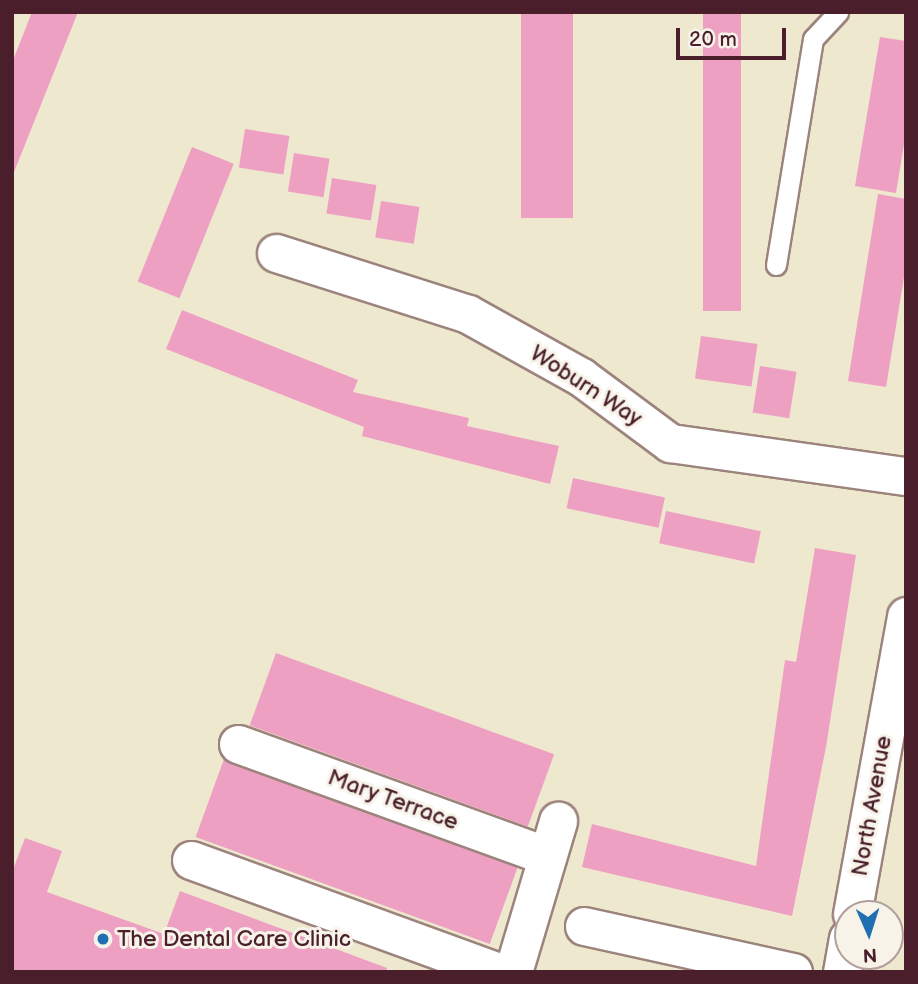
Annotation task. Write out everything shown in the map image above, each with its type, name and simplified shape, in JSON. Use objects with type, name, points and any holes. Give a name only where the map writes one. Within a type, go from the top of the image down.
[{"type":"street","name":"Woburn Way","points":[[276,253],[468,314],[581,377],[670,443],[906,476]]},
{"type":"street","name":"North Avenue","points":[[855,900],[906,616]]},
{"type":"street","name":"Mary Terrace","points":[[238,744],[547,856]]},
{"type":"street","points":[[513,972],[558,821]]},
{"type":"street","points":[[191,860],[498,972]]},
{"type":"street","points":[[584,926],[793,972]]},
{"type":"lane","points":[[776,265],[813,39],[838,12]]},
{"type":"building","points":[[32,12],[78,12],[12,177],[12,63]]},
{"type":"building","points":[[521,12],[573,12],[573,218],[521,218]]},
{"type":"building","points":[[703,12],[741,12],[741,311],[703,311]]},
{"type":"building","points":[[880,37],[906,41],[906,132],[896,193],[855,186]]},
{"type":"building","points":[[245,129],[289,136],[283,175],[239,168]]},
{"type":"building","points":[[192,147],[234,164],[179,298],[138,281]]},
{"type":"building","points":[[294,153],[330,159],[323,197],[288,192]]},
{"type":"building","points":[[332,178],[376,185],[371,221],[326,214]]},
{"type":"building","points":[[878,194],[906,199],[906,265],[886,387],[848,381]]},
{"type":"building","points":[[381,201],[420,207],[414,244],[375,238]]},
{"type":"building","points":[[182,310],[358,380],[353,392],[469,418],[467,426],[559,446],[550,484],[362,436],[364,427],[166,349]]},
{"type":"building","points":[[701,336],[757,344],[751,387],[695,379]]},
{"type":"building","points":[[760,366],[797,372],[789,418],[753,412]]},
{"type":"building","points":[[573,478],[665,498],[659,528],[567,508]]},
{"type":"building","points":[[666,511],[761,531],[754,563],[659,543]]},
{"type":"building","points":[[815,548],[856,555],[826,747],[792,916],[582,867],[592,824],[756,866],[785,660],[796,662]]},
{"type":"building","points":[[276,653],[554,754],[528,827],[250,725]]},
{"type":"building","points":[[224,759],[518,866],[490,944],[196,837]]},
{"type":"building","points":[[25,838],[62,851],[47,892],[164,934],[180,891],[387,968],[386,972],[12,972],[12,872]]},
{"type":"place","name":"The Dental Care Clinic","points":[[103,939]]}]
